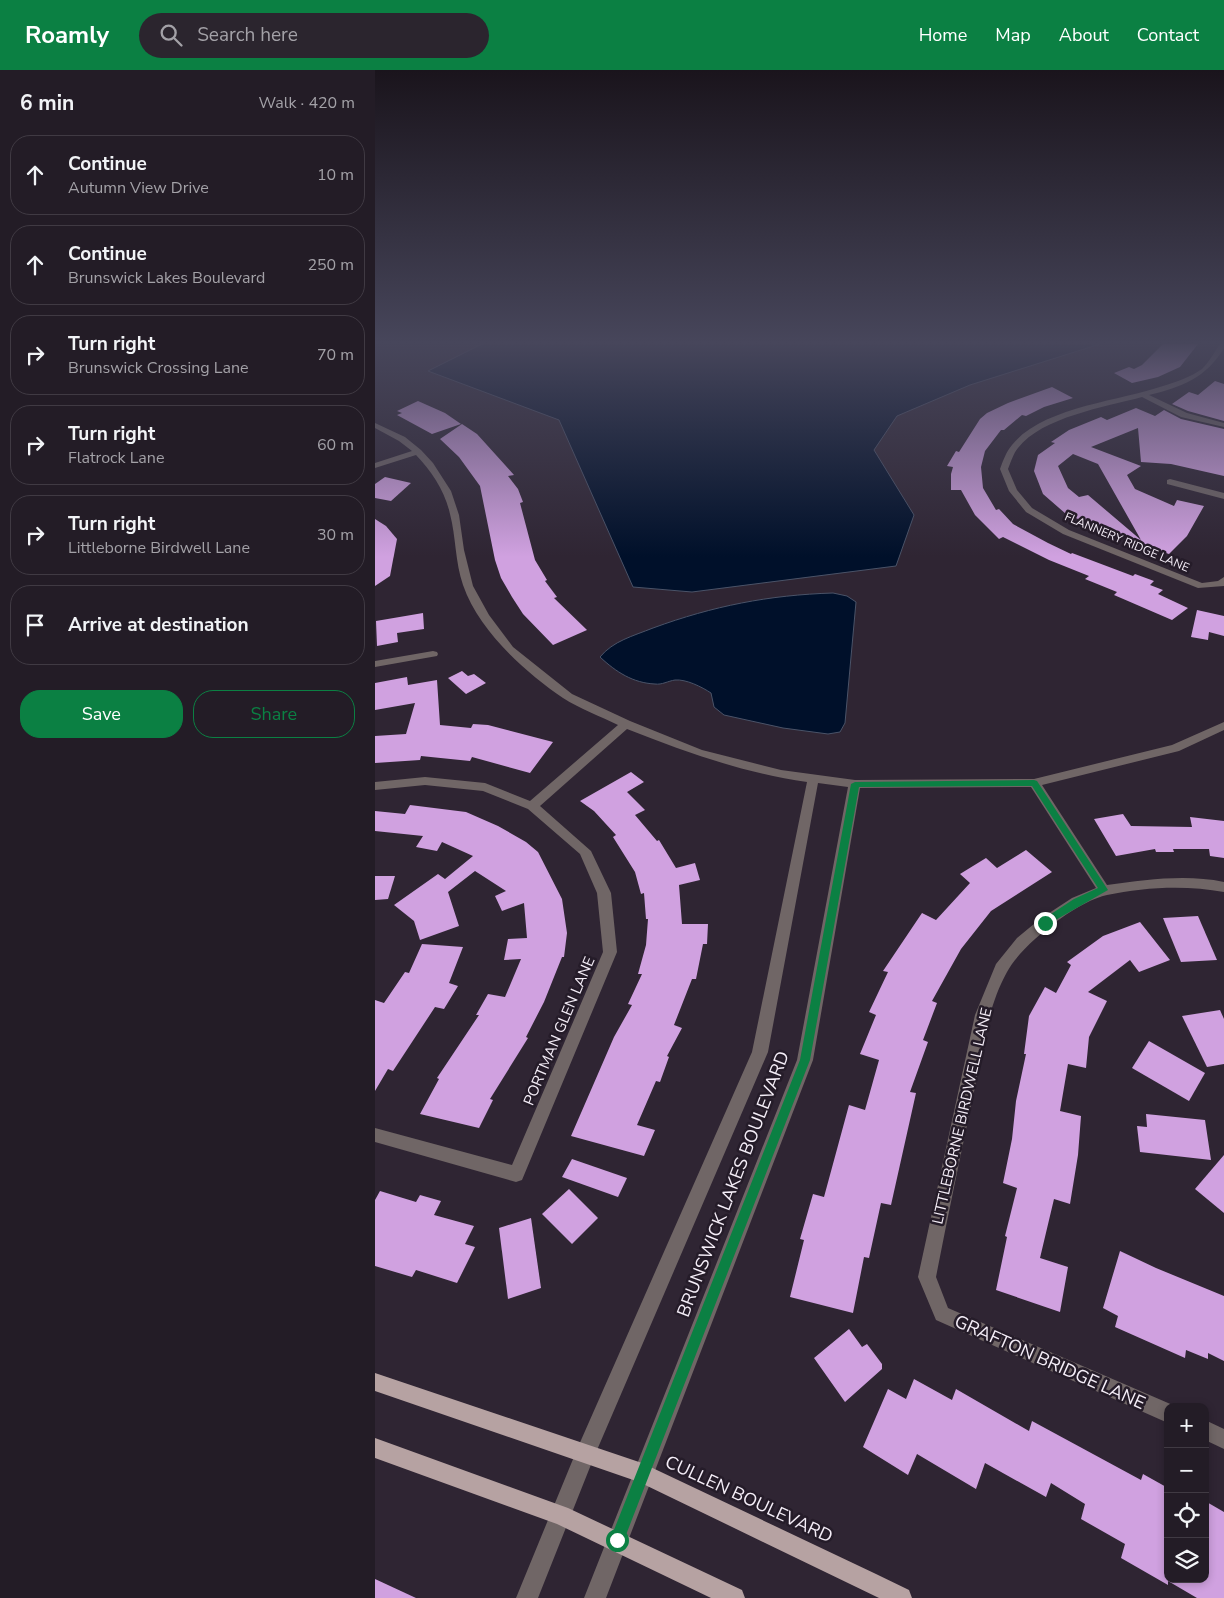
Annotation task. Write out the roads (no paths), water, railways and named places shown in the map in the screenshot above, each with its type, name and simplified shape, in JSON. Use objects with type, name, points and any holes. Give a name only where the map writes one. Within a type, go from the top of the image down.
[{"type":"main road","name":"CULLEN BOULEVARD","points":[[375,1382],[642,1473],[901,1598]]},
{"type":"main road","points":[[375,1448],[561,1515],[617,1540],[734,1598]]},
{"type":"street","name":"FLANNERY RIDGE LANE","points":[[1066,415],[1038,428],[1015,446],[1004,469],[1013,491],[1029,510],[1066,532],[1201,586],[1221,584],[1224,580]]},
{"type":"street","points":[[1184,415],[1224,425]]},
{"type":"street","points":[[375,425],[402,439],[418,452],[430,465],[447,491],[455,515],[459,550],[468,586],[484,616],[509,649],[568,696],[626,724],[699,753],[781,774],[855,784],[1034,783],[1175,748],[1224,726]]},
{"type":"street","points":[[375,466],[418,452]]},
{"type":"street","points":[[1170,482],[1224,496]]},
{"type":"street","points":[[375,664],[433,654]]},
{"type":"street","points":[[532,806],[626,724]]},
{"type":"street","name":"BRUNSWICK LAKES BOULEVARD","points":[[527,1598],[585,1454],[761,1052],[813,779]]},
{"type":"street","name":"PORTMAN GLEN LANE","points":[[375,786],[425,781],[485,787],[532,806],[585,850],[604,893],[610,952],[516,1174],[375,1135]]},
{"type":"street","points":[[1034,783],[1103,890]]},
{"type":"street","name":"BRUNSWICK LAKES BOULEVARD","points":[[595,1598],[642,1473],[805,1060],[855,784]]},
{"type":"street","name":"LITTLEBORNE BIRDWELL LANE","points":[[927,1277],[982,1015],[1001,968],[1022,942],[1045,923],[1077,902],[1103,890],[1160,883],[1224,887]]},
{"type":"street","name":"GRAFTON BRIDGE LANE","points":[[927,1277],[942,1314],[1164,1411]]},
{"type":"street","points":[[1209,1432],[1224,1439]]},
{"type":"water","points":[[546,415],[899,415],[874,450],[914,515],[896,566],[692,592],[633,587],[559,420]]},
{"type":"water","points":[[833,593],[847,596],[856,602],[845,723],[840,732],[828,734],[783,728],[724,715],[714,707],[711,693],[699,686],[679,680],[658,684],[632,679],[619,672],[600,657],[605,651],[624,640],[675,620],[719,608],[764,599]]}]
